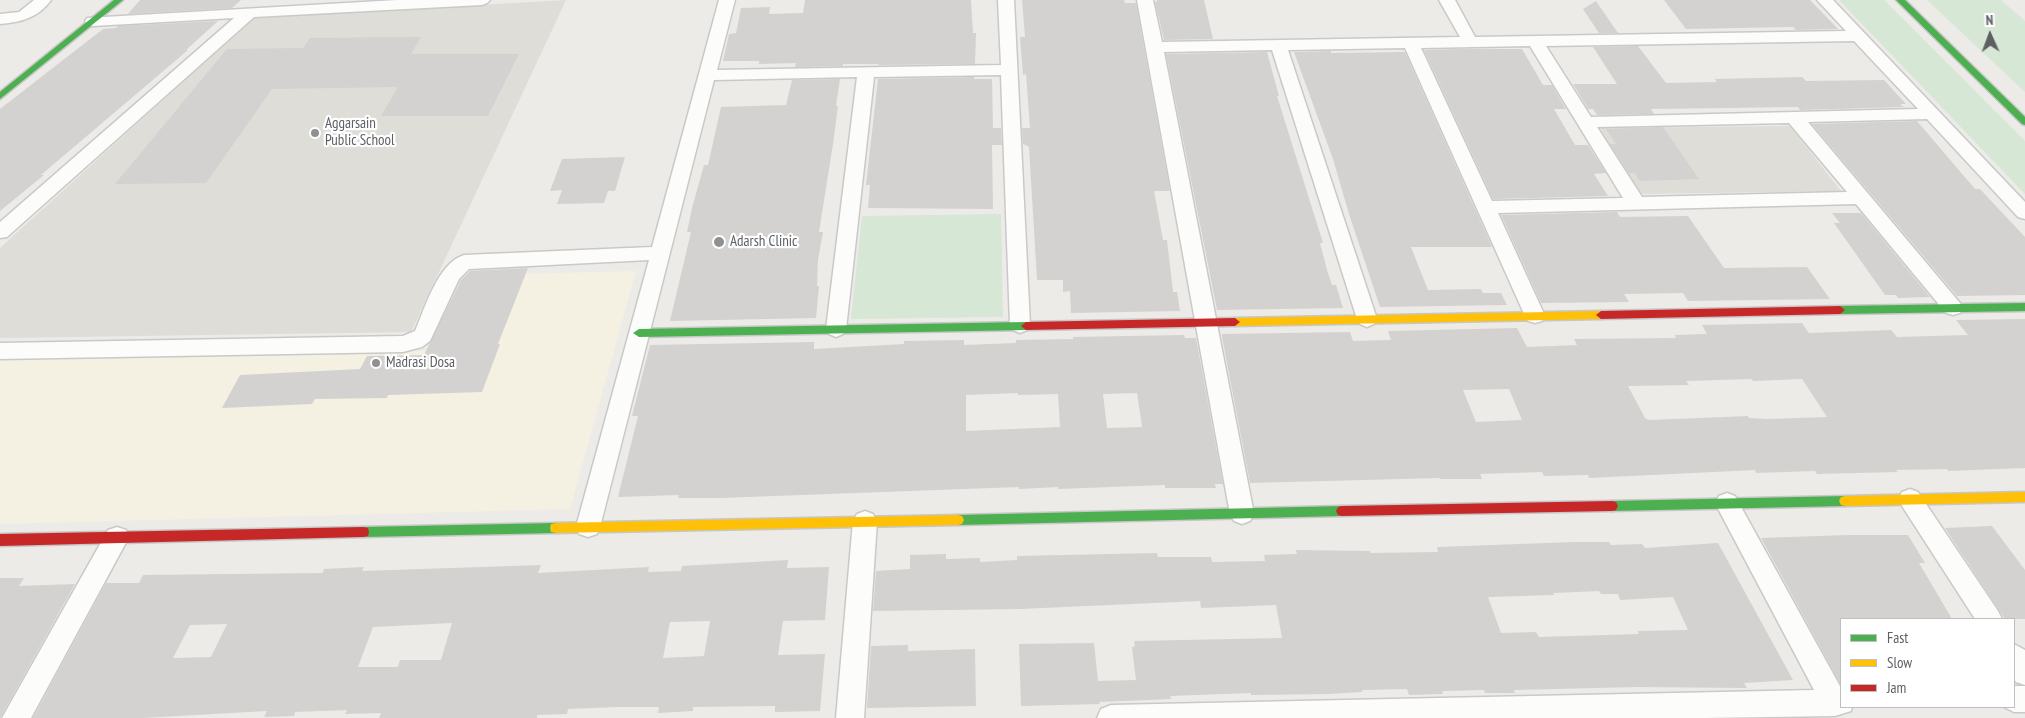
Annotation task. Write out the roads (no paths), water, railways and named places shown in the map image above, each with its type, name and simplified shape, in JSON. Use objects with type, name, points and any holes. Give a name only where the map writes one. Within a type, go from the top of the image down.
[{"type":"street","points":[[0,19],[20,18],[28,15],[43,0]]},
{"type":"street","points":[[0,96],[119,0]]},
{"type":"street","points":[[93,21],[482,0]]},
{"type":"street","points":[[588,527],[727,0]]},
{"type":"street","points":[[1006,0],[1020,326]]},
{"type":"street","points":[[1145,0],[1242,514]]},
{"type":"street","points":[[1447,0],[1470,42]]},
{"type":"street","points":[[1825,0],[2025,213]]},
{"type":"street","points":[[1900,0],[2025,122]]},
{"type":"street","points":[[0,232],[249,13]]},
{"type":"street","points":[[1155,47],[1858,36]]},
{"type":"street","points":[[1535,41],[1636,204]]},
{"type":"street","points":[[1411,43],[1535,316]]},
{"type":"street","points":[[1278,45],[1367,319]]},
{"type":"street","points":[[707,75],[1009,70]]},
{"type":"street","points":[[836,329],[866,72]]},
{"type":"street","points":[[1585,122],[1932,114]]},
{"type":"street","points":[[1794,117],[1953,308]]},
{"type":"street","points":[[1486,207],[1862,198]]},
{"type":"street","points":[[0,351],[403,344],[415,341],[423,336],[428,329],[450,276],[464,262],[660,253]]},
{"type":"street","points":[[639,333],[2025,307]]},
{"type":"street","points":[[0,540],[1727,503],[1910,500],[2021,502]]},
{"type":"street","points":[[1910,500],[1988,618]]},
{"type":"street","points":[[1111,718],[1569,713],[1824,707],[1727,503]]},
{"type":"street","points":[[850,718],[864,521]]},
{"type":"street","points":[[16,718],[117,537]]},
{"type":"street","points":[[2015,658],[2025,673]]},
{"type":"place","name":"Aggarsain Public School","points":[[315,133]]},
{"type":"place","name":"Adarsh Clinic","points":[[719,242]]},
{"type":"place","name":"Madrasi Dosa","points":[[376,363]]}]
